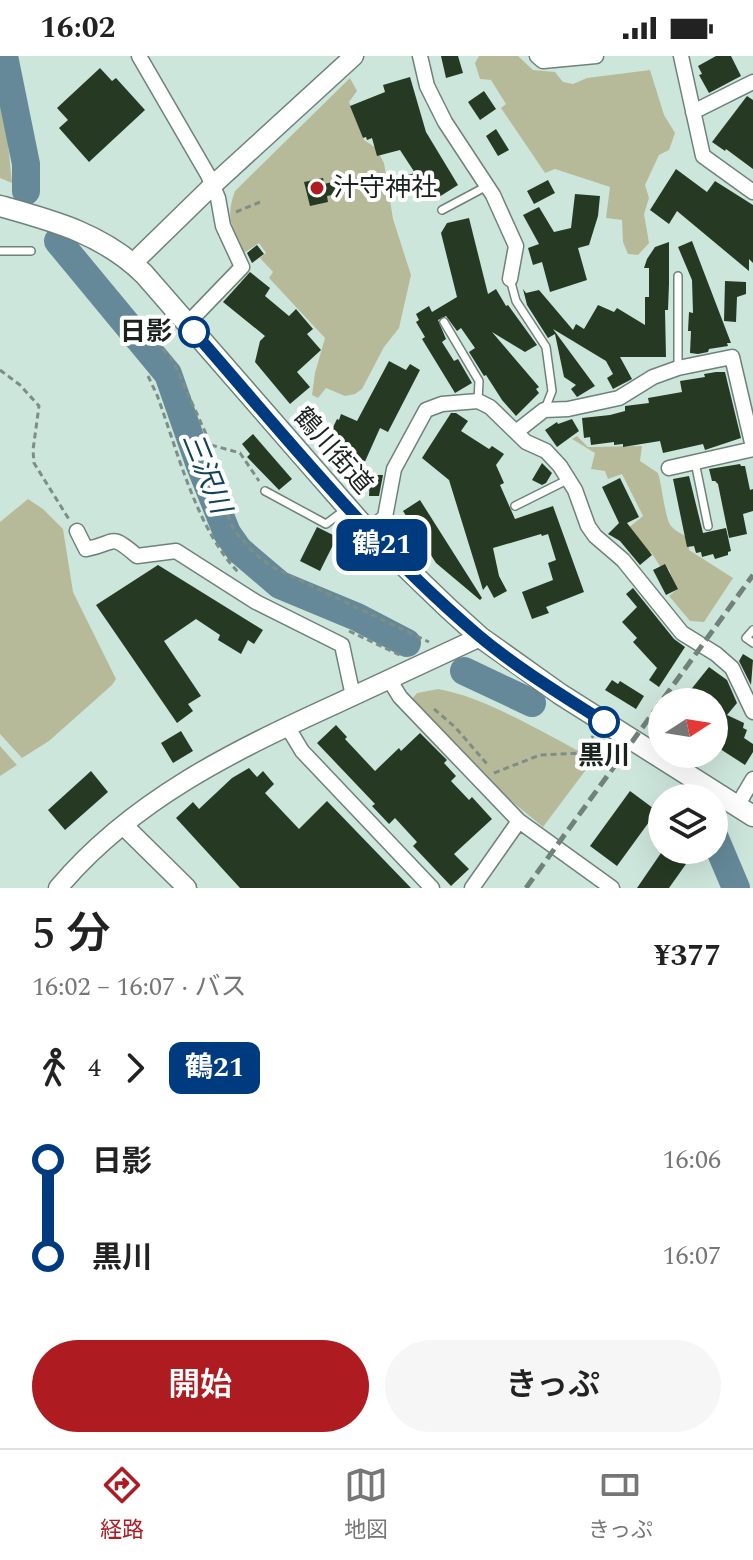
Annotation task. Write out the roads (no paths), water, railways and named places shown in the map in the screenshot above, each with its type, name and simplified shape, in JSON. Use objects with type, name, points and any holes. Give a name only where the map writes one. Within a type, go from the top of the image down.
[{"type":"main road","points":[[133,263],[346,59]]},
{"type":"main road","name":"鶴川街道","points":[[0,206],[80,230],[100,239],[133,263],[368,531],[426,589],[480,637],[560,694],[745,811]]},
{"type":"main road","points":[[58,888],[123,825],[190,776],[287,726],[480,637]]},
{"type":"main road","points":[[123,825],[187,888]]},
{"type":"street","points":[[139,56],[213,185],[221,219],[242,267],[187,324]]},
{"type":"street","points":[[420,56],[427,86],[445,122],[487,186],[516,246],[510,279]]},
{"type":"street","points":[[537,56],[543,61],[596,56]]},
{"type":"street","points":[[681,56],[703,156],[753,192]]},
{"type":"street","points":[[693,112],[753,82]]},
{"type":"street","points":[[516,432],[544,410],[568,409],[619,398],[653,377],[678,368],[732,357],[753,448],[669,468]]},
{"type":"street","points":[[368,531],[385,517],[394,469],[426,410],[442,404],[478,401],[490,407],[526,442],[546,451],[560,466],[575,490],[588,526],[595,536],[623,560],[682,633],[732,668],[753,712]]},
{"type":"street","points":[[77,531],[86,549],[112,540],[121,542],[137,556],[176,551],[256,602],[342,645],[353,696]]},
{"type":"street","points":[[389,679],[400,697],[519,821],[612,888]]},
{"type":"street","points":[[287,726],[302,751],[432,888]]},
{"type":"street","points":[[745,811],[753,779]]},
{"type":"street","points":[[472,888],[519,821]]},
{"type":"lane","points":[[442,210],[487,186]]},
{"type":"lane","points":[[0,251],[31,251]]},
{"type":"lane","points":[[678,276],[678,368]]},
{"type":"lane","points":[[510,279],[516,301],[546,347],[552,391],[544,410]]},
{"type":"lane","points":[[444,322],[479,381],[478,401]]},
{"type":"lane","points":[[695,462],[708,526]]},
{"type":"lane","points":[[515,506],[569,479]]},
{"type":"lane","points":[[265,491],[326,524],[347,507]]},
{"type":"lane","points":[[753,630],[746,638],[753,643]]},
{"type":"waterway","name":"三沢川","points":[[4,56],[26,164],[26,191]]},
{"type":"waterway","name":"三沢川","points":[[58,241],[168,374],[227,533],[239,550],[280,585],[357,617],[407,643]]},
{"type":"waterway","name":"三沢川","points":[[464,671],[532,703]]},
{"type":"waterway","name":"三沢川","points":[[726,864],[736,888]]},
{"type":"railway","points":[[526,888],[753,575]]},
{"type":"place","name":"汁守神社","points":[[317,188]]},
{"type":"place","name":"日影","points":[[194,332]]},
{"type":"place","name":"黒川","points":[[604,722]]}]
